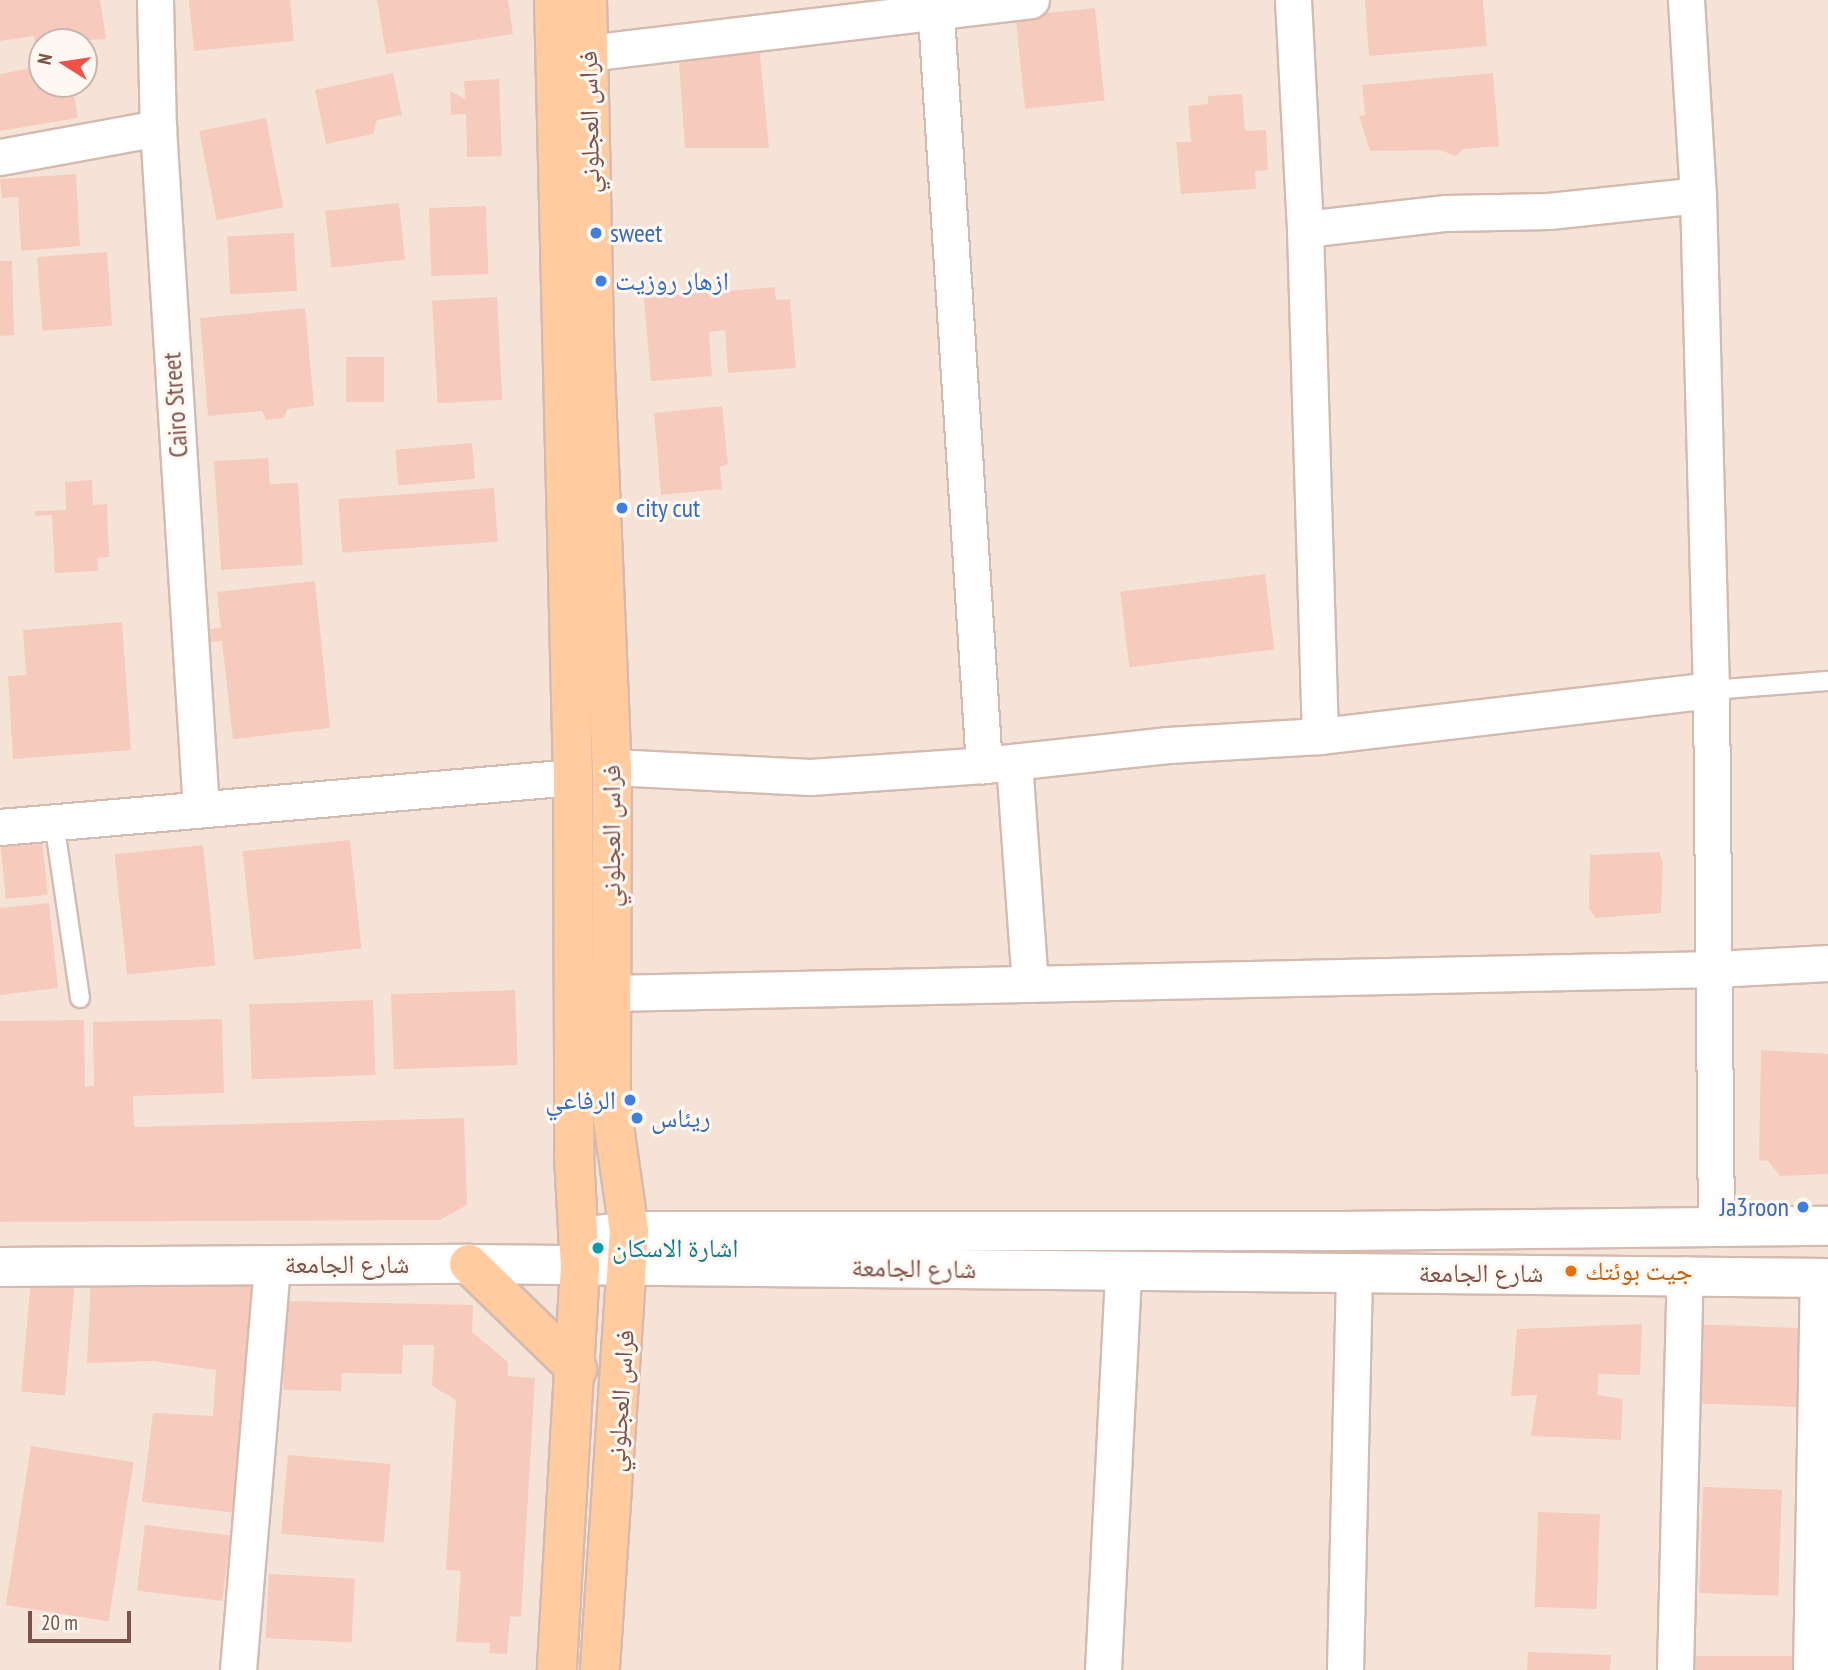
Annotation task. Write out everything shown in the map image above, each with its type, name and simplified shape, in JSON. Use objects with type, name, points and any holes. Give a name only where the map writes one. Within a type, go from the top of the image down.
[{"type":"main road","name":"فراس العجلوني","points":[[554,0],[573,777],[574,1156],[580,1252],[577,1369],[557,1670]]},
{"type":"main road","name":"فراس العجلوني","points":[[587,0],[596,369],[612,767],[611,1106],[629,1248],[600,1670]]},
{"type":"main road","name":"شارع الجامعة","points":[[0,1267],[469,1264],[629,1248],[1338,1231],[1828,1226]]},
{"type":"main road","name":"شارع الجامعة","points":[[629,1248],[1123,1270],[1685,1274],[1823,1278]]},
{"type":"main road","points":[[469,1264],[577,1369]]},
{"type":"street","name":"Cairo Street","points":[[155,0],[158,128],[201,809]]},
{"type":"street","points":[[587,53],[936,7],[1031,0]]},
{"type":"street","points":[[1293,0],[1305,229],[1320,736]]},
{"type":"street","points":[[1686,0],[1698,195],[1711,690],[1716,1227]]},
{"type":"street","points":[[936,7],[999,763],[1030,984]]},
{"type":"street","points":[[0,157],[158,128]]},
{"type":"street","points":[[1305,229],[1446,213],[1549,211],[1698,195]]},
{"type":"street","points":[[612,767],[810,777],[999,763],[1168,745],[1320,736],[1711,690]]},
{"type":"street","points":[[0,827],[573,777]]},
{"type":"street","points":[[611,993],[1715,969],[1828,963]]},
{"type":"street","points":[[238,1670],[272,1265]]},
{"type":"street","points":[[1103,1670],[1123,1270]]},
{"type":"street","points":[[1345,1670],[1354,1272]]},
{"type":"street","points":[[1675,1670],[1685,1274]]},
{"type":"street","points":[[1811,1670],[1823,1278]]},
{"type":"lane","points":[[1711,690],[1828,681]]},
{"type":"lane","points":[[54,822],[80,998]]},
{"type":"shaded area","points":[[0,0],[1828,0],[1828,1670],[0,1670]]},
{"type":"building","points":[[0,0],[100,0],[106,39],[98,39],[98,28],[28,28],[28,37],[0,41]]},
{"type":"building","points":[[189,0],[290,0],[294,41],[194,51]]},
{"type":"building","points":[[377,0],[508,0],[513,34],[386,54]]},
{"type":"building","points":[[1365,0],[1483,0],[1487,46],[1369,56]]},
{"type":"building","points":[[1095,8],[1105,100],[1025,109],[1015,16]]},
{"type":"building","points":[[759,44],[769,148],[685,148],[679,63],[713,58],[733,47]]},
{"type":"building","points":[[28,69],[28,98],[74,98],[78,118],[0,131],[0,74]]},
{"type":"building","points":[[393,73],[402,115],[377,120],[373,134],[326,144],[315,90]]},
{"type":"building","points":[[1493,73],[1499,146],[1463,149],[1456,156],[1440,150],[1370,151],[1359,116],[1365,115],[1362,85]]},
{"type":"building","points":[[499,79],[502,156],[467,157],[466,114],[451,115],[450,91],[465,99],[464,81]]},
{"type":"building","points":[[1242,94],[1245,131],[1266,130],[1268,170],[1255,171],[1256,189],[1181,194],[1176,142],[1191,142],[1188,106],[1208,104],[1208,96]]},
{"type":"building","points":[[266,118],[283,207],[217,220],[199,131]]},
{"type":"building","points":[[76,174],[80,246],[21,251],[18,197],[2,198],[0,179]]},
{"type":"building","points":[[399,203],[405,260],[331,267],[325,211]]},
{"type":"building","points":[[486,206],[488,274],[431,276],[429,208]]},
{"type":"building","points":[[294,233],[297,291],[230,294],[227,237]]},
{"type":"building","points":[[107,252],[112,326],[42,331],[37,257]]},
{"type":"building","points":[[0,261],[12,261],[14,335],[0,336]]},
{"type":"building","points":[[775,287],[776,300],[790,299],[796,368],[728,373],[725,330],[709,332],[712,376],[651,381],[644,298]]},
{"type":"building","points":[[497,297],[502,400],[437,403],[432,300]]},
{"type":"building","points":[[305,308],[314,406],[287,409],[284,418],[266,420],[262,411],[208,416],[200,318]]},
{"type":"building","points":[[346,357],[384,357],[384,402],[346,402]]},
{"type":"building","points":[[722,406],[728,464],[720,467],[722,489],[661,495],[654,413]]},
{"type":"building","points":[[472,443],[475,479],[398,486],[395,450]]},
{"type":"building","points":[[268,458],[270,484],[298,483],[303,565],[221,570],[214,461]]},
{"type":"building","points":[[92,480],[93,505],[107,504],[109,557],[97,558],[98,571],[55,573],[52,515],[35,516],[35,511],[66,510],[65,482]]},
{"type":"building","points":[[494,488],[498,542],[342,553],[338,499]]},
{"type":"building","points":[[1265,574],[1274,649],[1129,667],[1120,592]]},
{"type":"building","points":[[315,581],[330,728],[233,739],[222,641],[194,643],[193,631],[221,628],[217,592]]},
{"type":"building","points":[[122,622],[131,750],[13,759],[8,676],[26,675],[23,630]]},
{"type":"building","points":[[42,839],[48,895],[6,899],[0,843]]},
{"type":"building","points":[[350,840],[361,948],[254,960],[243,851]]},
{"type":"building","points":[[203,845],[216,965],[127,975],[114,854]]},
{"type":"building","points":[[1659,852],[1663,863],[1661,913],[1596,918],[1589,909],[1590,855]]},
{"type":"building","points":[[49,903],[58,988],[0,995],[0,908]]},
{"type":"building","points":[[515,990],[518,1065],[394,1069],[391,994]]},
{"type":"building","points":[[373,1000],[376,1075],[252,1079],[249,1004]]},
{"type":"building","points":[[222,1019],[224,1093],[133,1096],[134,1127],[464,1118],[467,1205],[440,1220],[0,1222],[0,1021],[84,1020],[85,1087],[94,1086],[93,1022]]},
{"type":"building","points":[[1761,1050],[1828,1054],[1828,1174],[1780,1176],[1767,1160],[1759,1161]]},
{"type":"building","points":[[262,1271],[237,1513],[142,1502],[153,1413],[213,1416],[216,1370],[153,1361],[87,1363],[91,1275]]},
{"type":"building","points":[[31,1279],[75,1283],[65,1395],[21,1392]]},
{"type":"building","points":[[286,1301],[473,1305],[472,1332],[508,1362],[508,1376],[535,1378],[521,1617],[510,1616],[507,1654],[489,1653],[490,1643],[456,1642],[461,1571],[446,1570],[456,1400],[432,1386],[434,1345],[403,1345],[402,1374],[342,1373],[341,1391],[283,1390]]},
{"type":"building","points":[[1642,1324],[1640,1375],[1599,1374],[1597,1395],[1623,1399],[1621,1440],[1531,1436],[1537,1395],[1511,1396],[1517,1329]]},
{"type":"building","points":[[1687,1324],[1800,1328],[1797,1407],[1684,1403]]},
{"type":"building","points":[[31,1446],[134,1462],[109,1621],[6,1605]]},
{"type":"building","points":[[288,1455],[391,1464],[384,1543],[281,1534]]},
{"type":"building","points":[[1703,1487],[1782,1490],[1778,1596],[1699,1593]]},
{"type":"building","points":[[1538,1512],[1600,1514],[1597,1609],[1535,1607]]},
{"type":"building","points":[[145,1525],[230,1535],[222,1601],[137,1591]]},
{"type":"building","points":[[269,1574],[355,1579],[352,1642],[266,1638]]},
{"type":"building","points":[[1528,1652],[1611,1655],[1610,1670],[1527,1670]]},
{"type":"building","points":[[1689,1656],[1802,1656],[1802,1670],[1689,1670]]},
{"type":"place","name":"sweet","points":[[596,233]]},
{"type":"place","name":"ازهار روزيت","points":[[601,281]]},
{"type":"place","name":"city cut","points":[[622,508]]},
{"type":"place","name":"الرفاعي","points":[[630,1100]]},
{"type":"place","name":"ريئاس","points":[[637,1118]]},
{"type":"place","name":"Ja3roon","points":[[1803,1207]]},
{"type":"place","name":"اشارة الاسكان","points":[[598,1248]]},
{"type":"place","name":"جيت بوئتك","points":[[1571,1271]]}]
